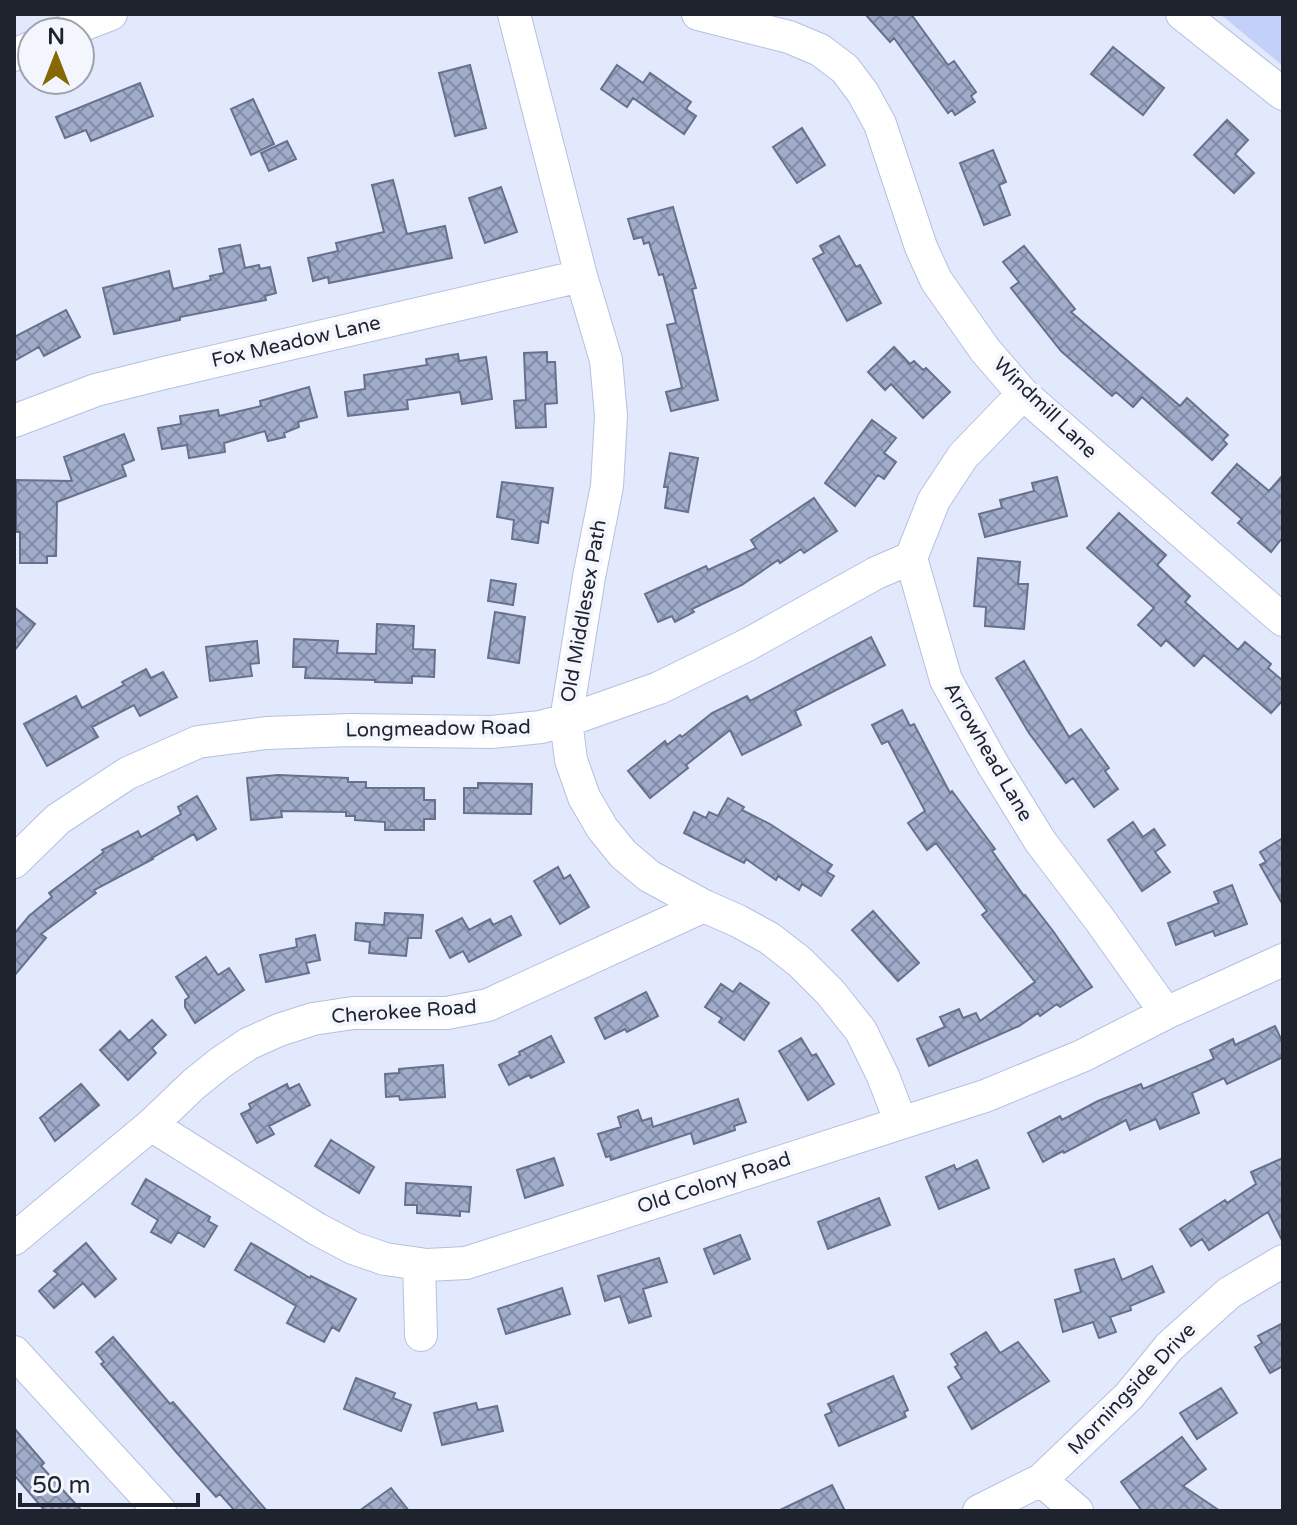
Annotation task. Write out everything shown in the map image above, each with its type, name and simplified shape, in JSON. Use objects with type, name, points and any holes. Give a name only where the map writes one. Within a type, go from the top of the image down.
[{"type":"street","name":"Old Middlesex Path","points":[[514,14],[581,276],[606,360],[611,416],[607,486],[566,720],[575,772],[584,797],[602,828],[623,854],[649,876],[769,938],[800,962],[830,992],[861,1031],[901,1123]]},
{"type":"street","name":"Windmill Lane","points":[[698,14],[789,37],[820,50],[845,69],[880,124],[921,247],[936,280],[985,350],[1023,394],[1283,620]]},
{"type":"street","points":[[1182,14],[1283,94]]},
{"type":"street","name":"Fox Meadow Lane","points":[[14,421],[96,390],[581,276]]},
{"type":"street","points":[[911,558],[934,500],[963,456],[1023,394]]},
{"type":"street","name":"Longmeadow Road","points":[[14,862],[58,819],[128,773],[198,742],[266,733],[351,730],[491,732],[541,727],[659,688],[747,645],[876,573],[911,558]]},
{"type":"street","name":"Arrowhead Lane","points":[[911,558],[946,680],[992,763],[1040,841],[1166,1013]]},
{"type":"street","name":"Cherokee Road","points":[[14,1239],[151,1125],[194,1084],[248,1044],[313,1019],[353,1013],[447,1013],[488,1005],[704,906]]},
{"type":"street","name":"Old Colony Road","points":[[151,1125],[341,1241],[385,1259],[427,1265],[466,1263],[985,1096],[1082,1056],[1166,1013],[1283,960]]},
{"type":"street","name":"Morningside Drive","points":[[979,1511],[1041,1480],[1129,1396],[1169,1347],[1229,1293],[1283,1261]]},
{"type":"street","points":[[419,1264],[421,1335]]},
{"type":"street","points":[[15,1355],[160,1511]]},
{"type":"street","points":[[1041,1480],[1077,1511]]},
{"type":"shaded area","points":[[1220,14],[1283,14],[1283,66]]},
{"type":"building","points":[[865,14],[911,14],[948,65],[954,61],[976,92],[971,96],[975,102],[955,115],[952,110],[948,113],[894,38],[890,42]]},
{"type":"building","points":[[1113,47],[1164,88],[1143,115],[1091,74]]},
{"type":"building","points":[[470,65],[486,128],[455,136],[439,73]]},
{"type":"building","points":[[617,65],[643,83],[650,73],[691,102],[686,109],[696,116],[684,134],[633,98],[627,107],[601,89]]},
{"type":"building","points":[[140,83],[153,116],[91,141],[86,130],[65,138],[56,117]]},
{"type":"building","points":[[253,99],[274,144],[251,155],[231,109]]},
{"type":"building","points":[[1227,120],[1248,140],[1235,154],[1254,173],[1234,193],[1194,155]]},
{"type":"building","points":[[802,128],[825,165],[797,183],[773,147]]},
{"type":"building","points":[[287,141],[296,159],[269,171],[261,153]]},
{"type":"building","points":[[993,150],[1006,182],[999,185],[1010,215],[984,225],[960,163]]},
{"type":"building","points":[[393,180],[407,234],[445,226],[452,258],[329,283],[328,277],[313,281],[308,258],[338,251],[336,243],[384,232],[372,185]]},
{"type":"building","points":[[501,187],[517,232],[485,243],[469,198]]},
{"type":"building","points":[[673,207],[696,288],[692,289],[718,400],[671,411],[666,392],[682,388],[667,325],[676,323],[663,274],[659,275],[649,242],[644,244],[642,237],[634,239],[628,219]]},
{"type":"building","points":[[839,236],[881,303],[847,321],[813,259],[824,253],[820,246]]},
{"type":"building","points":[[240,245],[245,268],[259,265],[260,269],[270,267],[276,293],[265,296],[266,300],[114,334],[103,288],[169,271],[173,289],[211,280],[210,276],[224,273],[219,249]]},
{"type":"building","points":[[1024,246],[1075,309],[1071,312],[1180,406],[1187,398],[1228,435],[1223,440],[1227,444],[1212,460],[1142,397],[1133,407],[1116,392],[1112,396],[1061,351],[1011,288],[1019,282],[1003,262]]},
{"type":"building","points":[[66,310],[80,337],[44,356],[39,347],[14,361],[14,337]]},
{"type":"building","points":[[894,347],[910,364],[914,361],[923,370],[926,368],[950,392],[923,418],[891,384],[885,390],[868,372]]},
{"type":"building","points":[[547,352],[547,362],[555,362],[557,403],[545,404],[546,427],[516,428],[514,401],[526,400],[524,353]]},
{"type":"building","points":[[458,354],[459,361],[486,357],[492,399],[462,404],[460,392],[407,400],[408,409],[348,416],[345,392],[365,389],[364,375],[427,365],[426,359]]},
{"type":"building","points":[[309,387],[317,417],[298,422],[299,427],[284,433],[285,437],[268,441],[265,431],[224,443],[225,452],[189,458],[187,445],[162,449],[158,428],[181,424],[180,416],[218,410],[219,416],[261,406],[260,401]]},
{"type":"building","points":[[872,420],[896,438],[884,453],[896,462],[884,479],[878,475],[855,506],[825,483]]},
{"type":"building","points":[[124,434],[134,460],[122,465],[126,476],[57,502],[56,556],[47,556],[47,563],[20,563],[20,532],[16,532],[16,480],[72,481],[64,457]]},
{"type":"building","points":[[670,453],[698,458],[688,512],[665,508],[668,487],[664,487]]},
{"type":"building","points":[[1237,464],[1269,491],[1283,475],[1283,537],[1271,552],[1238,523],[1242,519],[1212,493]]},
{"type":"building","points":[[1057,477],[1067,516],[985,537],[979,514],[1002,508],[1000,500],[1034,491],[1032,483]]},
{"type":"building","points":[[502,482],[553,488],[548,523],[541,521],[538,543],[512,539],[514,520],[497,517]]},
{"type":"building","points":[[814,498],[837,531],[804,553],[801,549],[780,563],[778,560],[742,585],[692,609],[694,612],[675,622],[672,616],[658,622],[645,594],[706,566],[708,570],[756,548],[751,540]]},
{"type":"building","points":[[1119,513],[1166,555],[1157,565],[1190,596],[1185,602],[1238,650],[1245,642],[1271,664],[1268,668],[1283,681],[1283,700],[1271,713],[1204,655],[1194,666],[1166,640],[1161,646],[1138,625],[1154,608],[1087,548]]},
{"type":"building","points":[[978,558],[1020,562],[1018,584],[1028,584],[1024,629],[985,626],[986,607],[974,606]]},
{"type":"building","points":[[491,580],[516,584],[513,605],[488,601]]},
{"type":"building","points":[[14,607],[35,624],[14,651]]},
{"type":"building","points":[[495,612],[525,617],[519,663],[488,658]]},
{"type":"building","points":[[377,624],[414,626],[413,649],[435,650],[434,677],[412,676],[412,683],[305,678],[306,667],[293,667],[294,639],[338,641],[337,653],[376,654]]},
{"type":"building","points":[[871,637],[885,665],[795,711],[801,725],[742,755],[730,730],[650,798],[628,771],[665,741],[667,745],[680,735],[682,737],[712,713],[747,696],[750,701]]},
{"type":"building","points":[[257,641],[259,663],[250,664],[252,676],[210,681],[206,647]]},
{"type":"building","points":[[1024,661],[1069,737],[1081,729],[1109,768],[1105,771],[1118,789],[1094,807],[1073,778],[1066,783],[1029,733],[996,678]]},
{"type":"building","points":[[146,669],[151,678],[163,672],[177,697],[140,716],[134,705],[92,727],[98,737],[47,766],[24,724],[76,696],[82,708]]},
{"type":"building","points":[[902,710],[910,726],[914,724],[950,793],[952,791],[995,849],[992,851],[1092,987],[1060,1007],[1057,1004],[1040,1016],[1038,1013],[1019,1026],[929,1066],[917,1039],[945,1027],[940,1017],[959,1009],[963,1018],[976,1013],[980,1021],[1035,982],[982,915],[987,911],[936,843],[927,850],[908,823],[925,811],[888,741],[882,744],[872,725]]},
{"type":"building","points":[[278,775],[348,778],[348,782],[366,782],[366,788],[424,788],[424,800],[435,800],[435,819],[424,819],[424,830],[385,830],[385,822],[355,820],[355,816],[346,816],[346,812],[281,811],[282,817],[251,820],[247,778]]},
{"type":"building","points":[[478,783],[532,784],[531,814],[464,813],[464,788],[478,788]]},
{"type":"building","points":[[197,796],[216,829],[197,840],[194,834],[94,890],[96,893],[41,934],[46,938],[14,976],[14,934],[29,916],[52,897],[49,893],[104,852],[102,850],[138,831],[141,837],[181,814],[178,807]]},
{"type":"building","points":[[728,798],[744,807],[742,810],[770,824],[832,865],[827,872],[834,876],[821,896],[802,884],[799,890],[778,876],[776,880],[746,859],[744,863],[684,833],[694,812],[706,818],[709,812],[718,816]]},
{"type":"building","points":[[1133,822],[1143,837],[1154,829],[1165,845],[1155,852],[1170,872],[1142,891],[1108,840]]},
{"type":"building","points":[[1283,838],[1283,905],[1260,865],[1266,862],[1260,852]]},
{"type":"building","points":[[558,867],[564,879],[570,875],[589,907],[560,924],[534,881]]},
{"type":"building","points":[[1232,885],[1247,924],[1215,936],[1213,931],[1176,945],[1168,923],[1219,903],[1214,892]]},
{"type":"building","points":[[873,911],[919,963],[898,981],[852,930]]},
{"type":"building","points":[[385,913],[423,915],[421,938],[408,938],[406,956],[369,953],[370,942],[355,940],[356,923],[384,925]]},
{"type":"building","points":[[511,916],[521,935],[469,962],[463,951],[450,958],[436,931],[462,918],[469,930],[490,919],[493,925]]},
{"type":"building","points":[[315,935],[320,960],[306,963],[309,973],[266,982],[260,955],[297,947],[296,939]]},
{"type":"building","points":[[206,957],[218,975],[229,968],[244,990],[195,1023],[185,1007],[185,1000],[189,997],[176,977]]},
{"type":"building","points":[[740,983],[769,1003],[744,1040],[719,1022],[722,1018],[705,1007],[721,984],[733,992]]},
{"type":"building","points":[[646,992],[658,1016],[605,1039],[595,1018]]},
{"type":"building","points":[[152,1020],[166,1035],[152,1048],[156,1053],[128,1080],[100,1050],[120,1031],[129,1041]]},
{"type":"building","points":[[1275,1026],[1283,1043],[1283,1057],[1227,1084],[1224,1078],[1192,1093],[1199,1113],[1160,1129],[1156,1119],[1130,1130],[1126,1120],[1043,1162],[1028,1133],[1060,1116],[1062,1120],[1098,1101],[1141,1084],[1143,1089],[1214,1059],[1210,1050],[1233,1039],[1235,1045]]},
{"type":"building","points":[[551,1036],[564,1062],[509,1085],[499,1065]]},
{"type":"building","points":[[801,1038],[812,1056],[816,1054],[834,1084],[808,1100],[779,1051]]},
{"type":"building","points":[[443,1065],[445,1097],[400,1100],[399,1096],[386,1097],[385,1074],[399,1073],[399,1069]]},
{"type":"building","points":[[81,1084],[99,1105],[55,1141],[40,1118]]},
{"type":"building","points":[[287,1084],[289,1089],[299,1084],[310,1105],[269,1126],[274,1134],[257,1143],[241,1114],[251,1109],[249,1104]]},
{"type":"building","points":[[738,1099],[746,1122],[734,1126],[735,1130],[694,1144],[691,1133],[611,1160],[610,1156],[606,1157],[598,1134],[621,1127],[618,1117],[638,1110],[642,1121],[651,1118],[653,1127]]},
{"type":"building","points":[[331,1140],[374,1167],[359,1193],[315,1166]]},
{"type":"building","points":[[554,1158],[563,1185],[525,1198],[517,1170]]},
{"type":"building","points":[[1283,1158],[1283,1242],[1268,1212],[1209,1250],[1202,1239],[1191,1246],[1180,1229],[1256,1184],[1251,1172]]},
{"type":"building","points":[[977,1160],[989,1188],[939,1209],[926,1177],[954,1165],[956,1170]]},
{"type":"building","points":[[146,1179],[210,1217],[208,1221],[217,1226],[204,1247],[178,1232],[171,1243],[151,1232],[158,1220],[132,1204]]},
{"type":"building","points":[[406,1183],[471,1187],[469,1212],[460,1211],[460,1216],[417,1213],[417,1205],[405,1205]]},
{"type":"building","points":[[879,1198],[890,1225],[828,1249],[818,1222]]},
{"type":"building","points":[[740,1235],[750,1259],[714,1274],[704,1249]]},
{"type":"building","points":[[86,1243],[116,1279],[95,1297],[83,1283],[54,1308],[39,1291],[58,1274],[54,1271]]},
{"type":"building","points":[[251,1243],[310,1278],[356,1299],[339,1331],[332,1327],[324,1342],[287,1323],[296,1306],[235,1270]]},
{"type":"building","points":[[659,1258],[667,1282],[643,1289],[651,1316],[629,1323],[620,1296],[605,1301],[598,1276]]},
{"type":"building","points":[[1114,1259],[1122,1280],[1152,1266],[1164,1292],[1130,1306],[1131,1310],[1110,1317],[1116,1332],[1099,1338],[1093,1322],[1063,1332],[1055,1300],[1081,1292],[1075,1270]]},
{"type":"building","points":[[562,1288],[570,1314],[506,1334],[498,1309]]},
{"type":"building","points":[[1283,1323],[1283,1366],[1270,1373],[1255,1347],[1262,1343],[1258,1336]]},
{"type":"building","points":[[986,1332],[1000,1353],[1018,1342],[1049,1381],[972,1429],[948,1387],[962,1378],[951,1354]]},
{"type":"building","points":[[113,1337],[267,1511],[235,1511],[220,1494],[216,1497],[177,1453],[101,1364],[104,1362],[96,1352]]},
{"type":"building","points":[[893,1376],[908,1410],[904,1412],[906,1417],[839,1446],[825,1415],[832,1412],[828,1404]]},
{"type":"building","points":[[356,1378],[395,1393],[393,1398],[411,1405],[401,1431],[344,1409]]},
{"type":"building","points":[[1221,1388],[1237,1413],[1197,1439],[1180,1413]]},
{"type":"building","points":[[476,1403],[478,1410],[497,1406],[503,1431],[442,1445],[434,1413]]},
{"type":"building","points":[[14,1428],[44,1463],[41,1466],[82,1511],[45,1511],[14,1475]]},
{"type":"building","points":[[1182,1437],[1206,1469],[1183,1486],[1220,1511],[1142,1511],[1121,1482]]},
{"type":"building","points":[[832,1485],[845,1511],[778,1511]]},
{"type":"building","points":[[391,1488],[409,1511],[359,1511]]}]
